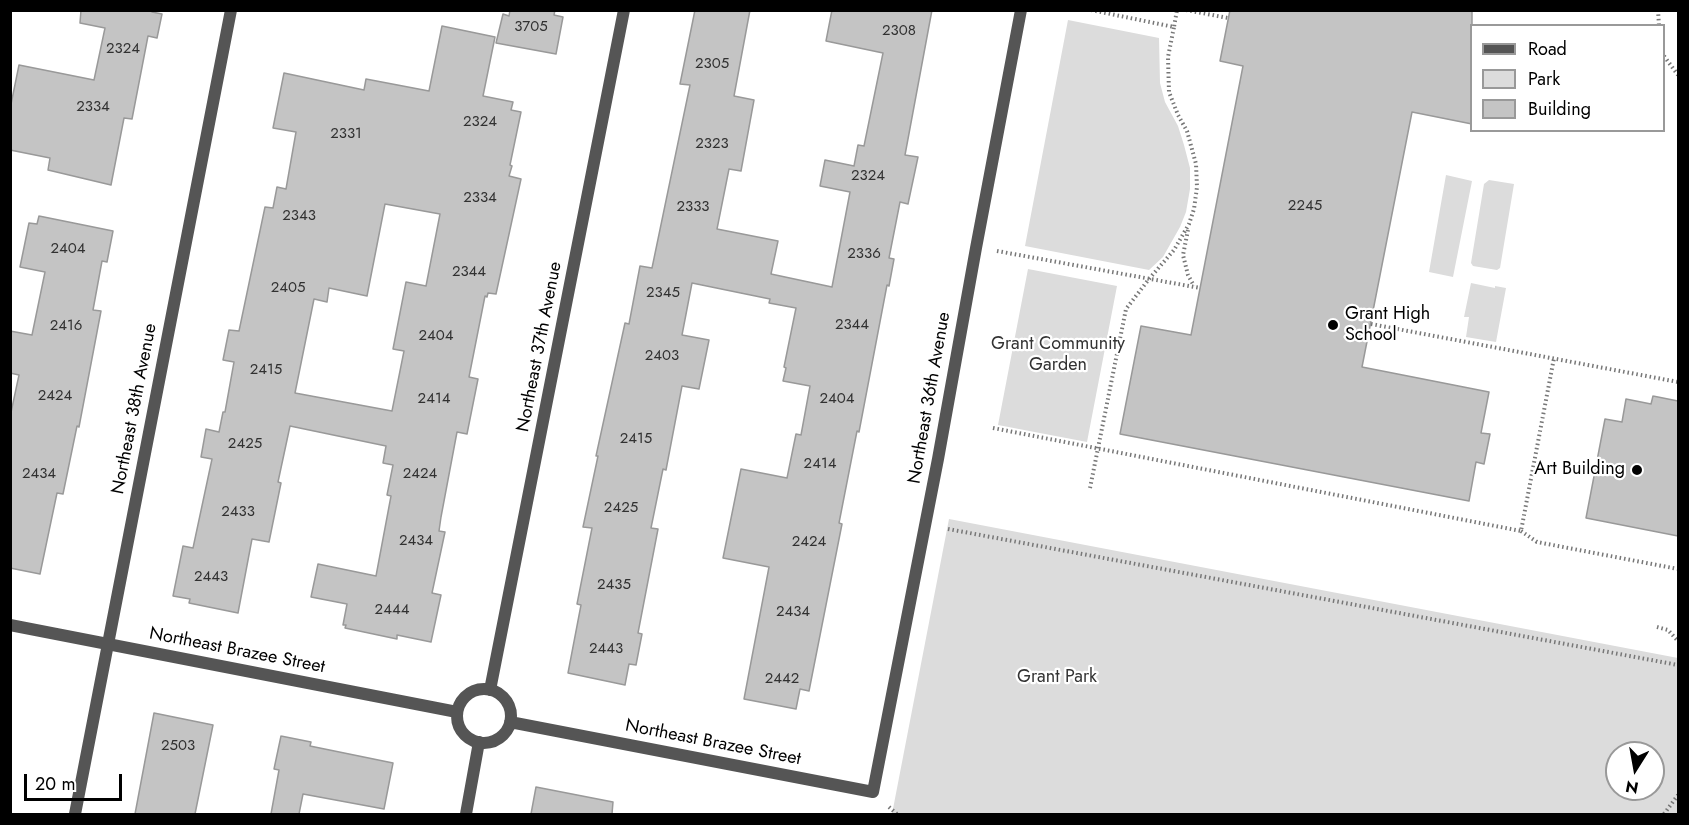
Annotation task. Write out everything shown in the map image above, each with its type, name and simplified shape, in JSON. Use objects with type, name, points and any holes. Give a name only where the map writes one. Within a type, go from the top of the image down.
[{"type":"street","name":"Northeast 38th Avenue","points":[[75,814],[231,10]]},
{"type":"street","name":"Northeast 37th Avenue","points":[[490,690],[624,10]]},
{"type":"street","name":"Northeast 36th Avenue","points":[[873,792],[938,459],[1021,10]]},
{"type":"street","name":"Northeast Brazee Street","points":[[10,624],[457,712]]},
{"type":"street","points":[[482,688],[490,690],[498,693],[508,703],[510,722],[501,736],[492,741],[479,742],[472,740],[462,732],[457,712],[460,703],[467,695],[482,688]]},
{"type":"street","name":"Northeast Brazee Street","points":[[510,722],[873,792]]},
{"type":"street","points":[[465,814],[479,742]]},
{"type":"path","points":[[1091,10],[1174,27]]},
{"type":"path","points":[[1178,10],[1168,57],[1169,92],[1187,131],[1196,164],[1197,187],[1194,209],[1183,255],[1194,287]]},
{"type":"path","points":[[1186,10],[1228,18]]},
{"type":"path","points":[[1665,57],[1678,75]]},
{"type":"path","points":[[1090,488],[1126,309],[1174,250],[1189,224]]},
{"type":"path","points":[[976,248],[1200,288]]},
{"type":"path","points":[[1371,324],[1678,382]]},
{"type":"path","points":[[1521,531],[1554,358]]},
{"type":"path","points":[[993,428],[1521,531],[1537,542],[1678,569]]},
{"type":"path","points":[[947,529],[1678,665]]},
{"type":"path","points":[[1657,627],[1668,630],[1678,641]]},
{"type":"path","points":[[1664,814],[1678,795]]},
{"type":"green space","points":[[1068,20],[1159,38],[1160,83],[1165,102],[1178,126],[1184,145],[1190,168],[1190,189],[1186,212],[1180,227],[1163,257],[1149,270],[1025,246]]},
{"type":"green space","points":[[1446,175],[1472,181],[1453,277],[1429,272]]},
{"type":"green space","points":[[1489,180],[1514,184],[1500,268],[1497,270],[1473,266],[1471,263],[1484,184]]},
{"type":"green space","name":"Grant Community Garden","points":[[1028,269],[1117,286],[1087,442],[998,425]]},
{"type":"green space","points":[[1471,283],[1506,288],[1496,342],[1466,337],[1469,317],[1464,317]]},
{"type":"green space","name":"Grant Park","points":[[949,519],[1678,658],[1678,814],[892,814]]},
{"type":"building","points":[[81,10],[153,10],[152,12],[162,14],[157,38],[148,36],[132,119],[124,118],[111,185],[48,170],[50,158],[10,150],[10,109],[19,65],[94,80],[105,28],[80,23]]},
{"type":"building","points":[[510,10],[555,10],[554,15],[563,17],[556,54],[496,43],[503,14],[509,16]]},
{"type":"building","points":[[695,10],[750,10],[734,96],[754,100],[741,171],[729,169],[717,229],[778,241],[771,274],[832,287],[850,192],[820,186],[825,160],[854,166],[858,145],[864,146],[883,53],[826,41],[832,10],[932,10],[905,155],[918,157],[908,204],[900,202],[889,258],[894,259],[889,286],[887,285],[859,432],[857,431],[839,523],[842,524],[809,691],[800,689],[796,709],[744,699],[769,567],[723,558],[741,469],[787,478],[796,434],[801,435],[810,386],[783,381],[796,308],[769,303],[770,299],[692,283],[682,335],[709,340],[699,389],[682,386],[666,470],[663,469],[651,528],[658,529],[638,633],[642,634],[636,665],[629,664],[625,685],[568,673],[581,605],[577,604],[592,528],[583,527],[598,456],[596,456],[625,323],[629,324],[640,266],[652,268],[690,85],[680,84]]},
{"type":"building","points":[[1230,10],[1472,10],[1470,124],[1412,112],[1362,367],[1489,392],[1481,433],[1490,434],[1484,464],[1476,462],[1469,501],[1120,434],[1141,326],[1191,335],[1243,66],[1220,61]]},
{"type":"building","points":[[442,26],[495,37],[483,96],[513,102],[511,110],[521,112],[509,176],[521,179],[496,294],[488,293],[487,297],[485,296],[469,377],[478,379],[467,434],[457,432],[439,531],[445,532],[432,593],[441,595],[431,642],[397,635],[397,639],[345,628],[346,625],[343,625],[347,604],[311,597],[318,564],[376,576],[391,496],[387,495],[393,465],[383,463],[386,446],[290,426],[278,482],[281,483],[269,542],[252,539],[238,613],[189,603],[190,599],[173,596],[183,546],[193,548],[212,459],[201,457],[206,429],[219,432],[223,412],[225,412],[234,362],[223,360],[229,330],[239,331],[265,207],[273,208],[277,187],[286,189],[296,132],[273,128],[284,73],[364,90],[366,79],[429,91]],"holes":[[[385,204],[440,214],[426,286],[406,282],[393,349],[404,351],[392,411],[295,393],[314,299],[327,302],[329,288],[367,296]]]},
{"type":"building","points":[[39,216],[113,231],[107,262],[102,261],[93,310],[101,311],[79,427],[77,426],[63,494],[57,493],[40,574],[10,568],[10,417],[19,375],[10,373],[10,331],[32,335],[45,272],[20,267],[29,223],[37,224]]},
{"type":"building","name":"Art Building","points":[[1653,396],[1678,401],[1678,536],[1586,518],[1605,419],[1622,422],[1626,399],[1651,404]]},
{"type":"building","points":[[154,713],[213,725],[195,814],[135,814]]},
{"type":"building","points":[[281,736],[311,742],[310,746],[393,763],[384,809],[303,794],[299,814],[271,814],[279,770],[274,769]]},
{"type":"building","points":[[536,787],[613,802],[612,814],[531,814]]},
{"type":"place","name":"Grant High School","points":[[1333,325]]},
{"type":"place","name":"Art Building","points":[[1637,470]]}]
